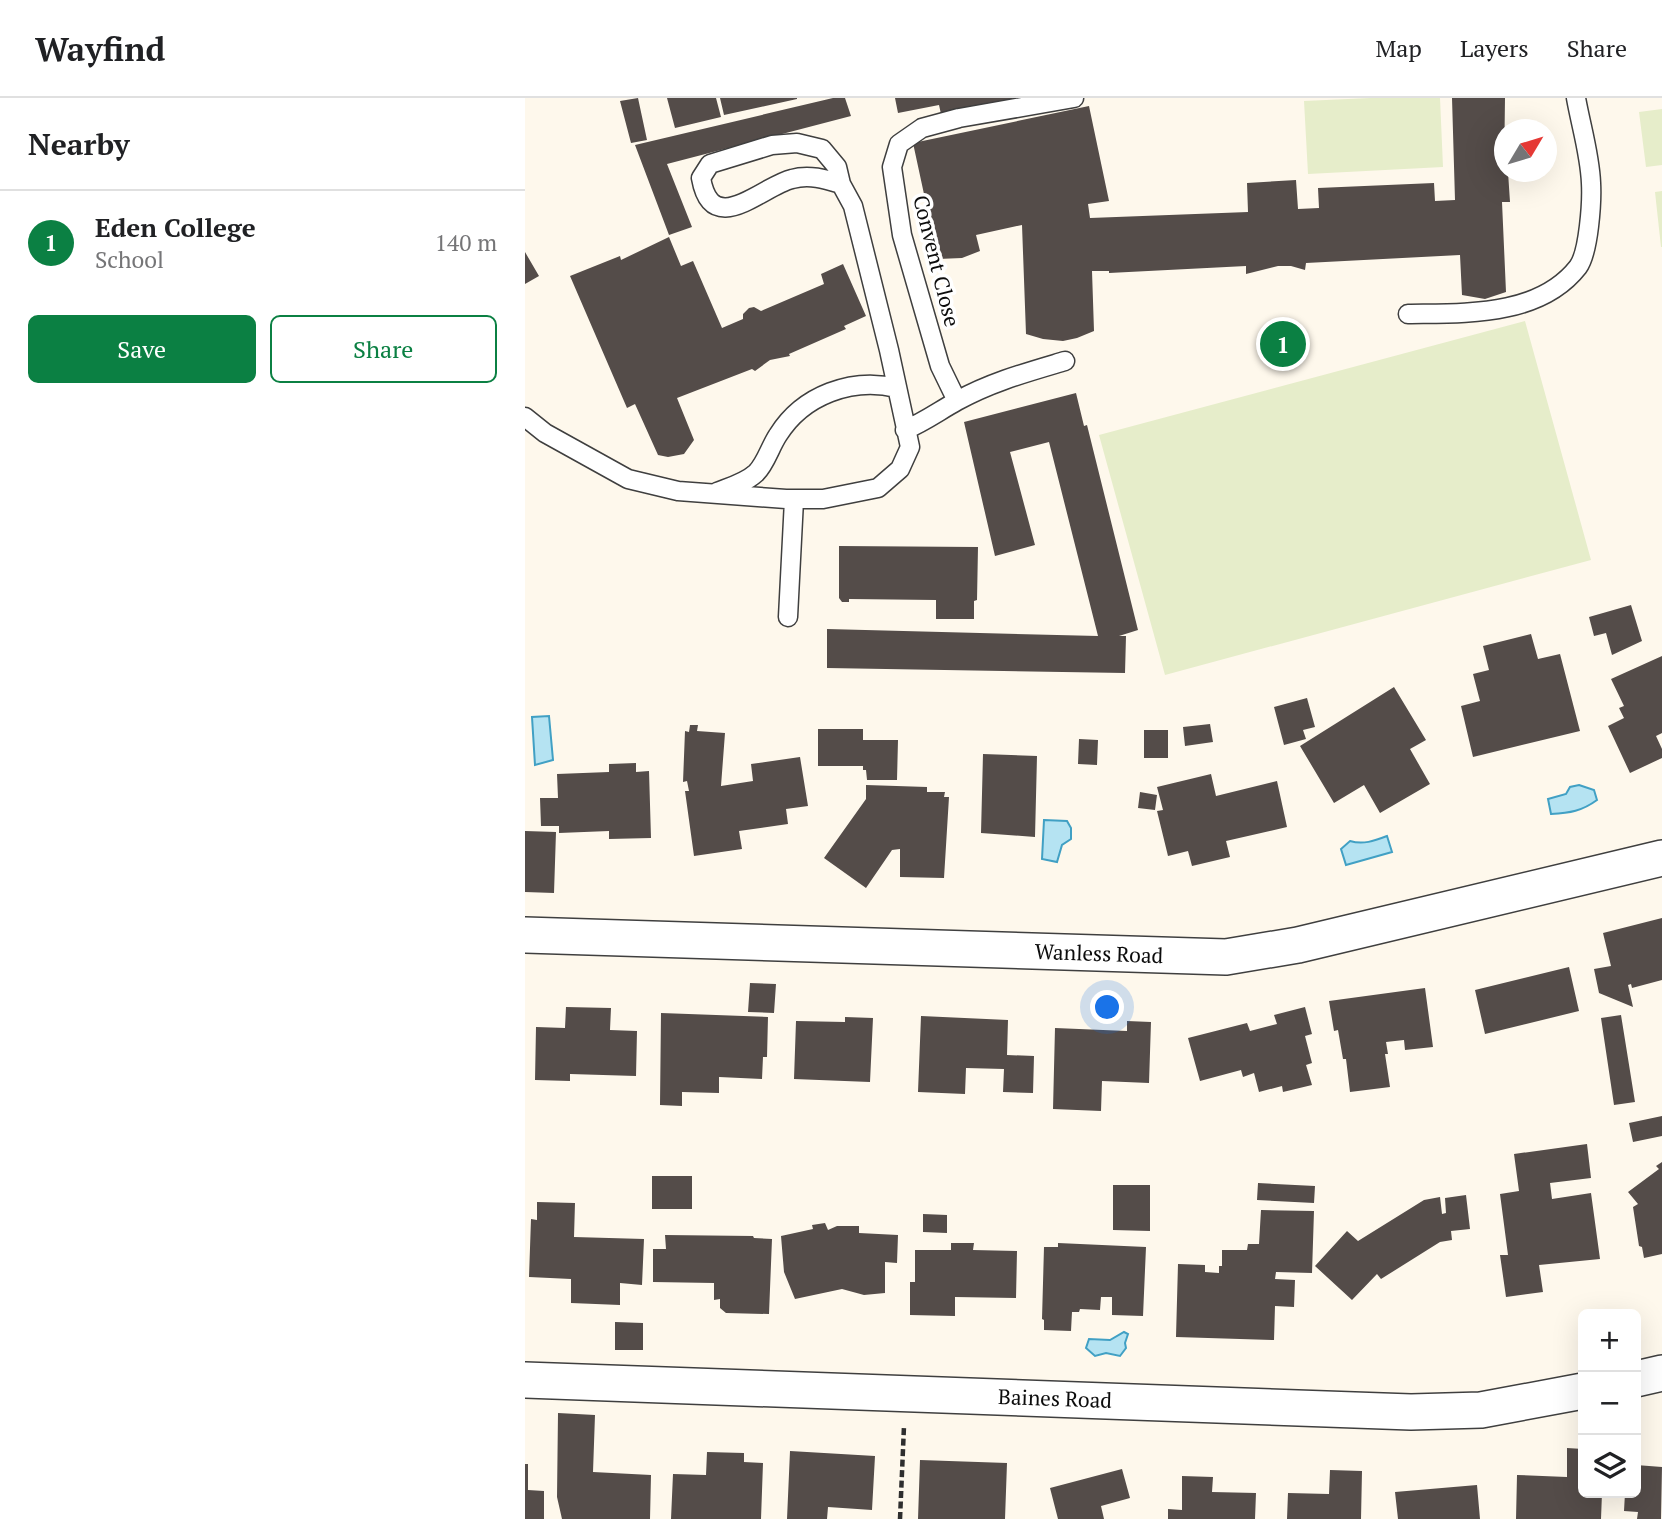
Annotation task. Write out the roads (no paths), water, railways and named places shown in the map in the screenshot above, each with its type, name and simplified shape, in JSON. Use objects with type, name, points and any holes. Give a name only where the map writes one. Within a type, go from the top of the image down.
[{"type":"street","name":"Wanless Road","points":[[525,935],[1226,957],[1298,945],[1662,858]]},
{"type":"street","points":[[1641,1378],[1662,1373]]},
{"type":"street","name":"Baines Road","points":[[525,1380],[1411,1412],[1481,1410],[1578,1392]]},
{"type":"lane","name":"Convent Close","points":[[957,401],[940,366],[902,235],[892,167],[899,144],[922,128],[1074,98]]},
{"type":"lane","points":[[1408,314],[1472,313],[1518,305],[1557,287],[1579,265],[1589,228],[1591,182],[1576,98]]},
{"type":"lane","points":[[525,418],[545,433],[628,479],[678,491],[823,499],[878,488],[900,469],[910,447],[853,206],[841,184],[837,167],[822,149],[797,143],[772,145],[709,164],[701,178],[703,192],[712,204],[723,209],[738,205],[791,179],[817,177],[841,184]]},
{"type":"lane","points":[[905,430],[997,382],[1065,360]]},
{"type":"lane","points":[[714,494],[746,481],[758,471],[789,419],[810,401],[853,385],[880,384],[897,388]]},
{"type":"lane","points":[[788,617],[794,499]]},
{"type":"water","points":[[549,716],[553,760],[535,765],[532,717]]},
{"type":"water","points":[[1579,785],[1594,790],[1597,800],[1575,811],[1551,814],[1548,799],[1566,794],[1570,787]]},
{"type":"water","points":[[1044,820],[1067,821],[1071,828],[1071,839],[1062,845],[1057,862],[1042,859]]},
{"type":"water","points":[[1387,836],[1392,852],[1346,865],[1341,849],[1350,841],[1373,841]]},
{"type":"water","points":[[1124,1332],[1128,1334],[1126,1348],[1120,1356],[1106,1353],[1095,1356],[1086,1348],[1089,1339],[1110,1340]]},
{"type":"place","name":"Eden College","points":[[1283,344]]}]
